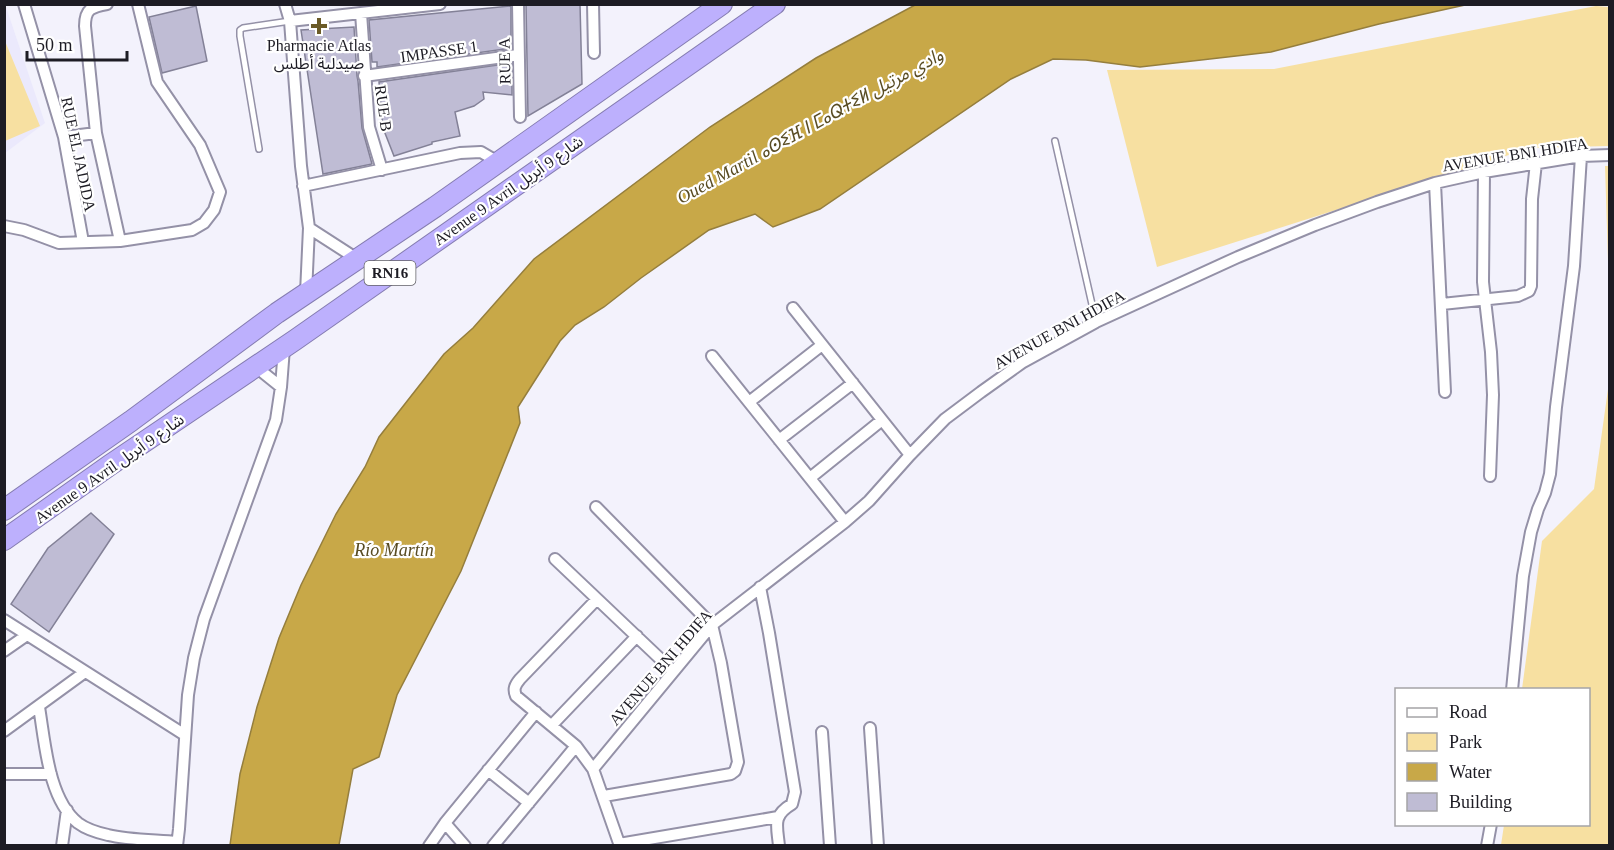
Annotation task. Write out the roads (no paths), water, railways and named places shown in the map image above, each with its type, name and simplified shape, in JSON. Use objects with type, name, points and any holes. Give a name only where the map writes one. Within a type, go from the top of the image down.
[{"type":"highway","name":"Avenue 9 Avril شارع 9 أبريل","points":[[4,510],[131,421],[306,293],[435,207],[722,4]]},
{"type":"highway","name":"Avenue 9 Avril شارع 9 أبريل","points":[[4,540],[110,465],[284,348],[775,4]]},
{"type":"street","name":"RUE EL JADIDA","points":[[24,4],[64,137],[82,242]]},
{"type":"street","points":[[4,226],[24,230],[59,243],[120,241],[192,230],[204,223],[214,210],[220,192],[200,145],[157,82],[138,4]]},
{"type":"street","points":[[285,4],[290,21],[303,186],[309,228],[306,293]]},
{"type":"street","points":[[290,21],[440,4]]},
{"type":"street","name":"RUE A","points":[[518,4],[520,117]]},
{"type":"street","points":[[592,4],[594,53]]},
{"type":"street","points":[[105,5],[91,9],[85,17],[96,133],[120,241]]},
{"type":"street","name":"RUE B","points":[[361,13],[369,127],[382,170]]},
{"type":"street","name":"IMPASSE 1","points":[[364,76],[518,55]]},
{"type":"street","points":[[64,137],[96,133]]},
{"type":"street","points":[[303,186],[474,151],[489,155],[498,162]]},
{"type":"street","name":"AVENUE BNI HDIFA","points":[[593,769],[712,625],[845,522],[869,501],[945,419],[1023,362],[1096,322],[1238,256],[1316,225],[1435,183],[1536,163],[1581,156],[1610,155]]},
{"type":"street","points":[[1512,688],[1523,576],[1533,525],[1550,474],[1574,266],[1581,156]]},
{"type":"street","points":[[1442,304],[1518,296],[1529,291],[1531,286],[1532,199],[1536,163]]},
{"type":"street","points":[[1484,172],[1483,282],[1491,343],[1493,384],[1490,477]]},
{"type":"street","points":[[1435,183],[1444,392]]},
{"type":"street","points":[[309,228],[357,259]]},
{"type":"street","points":[[793,308],[910,455]]},
{"type":"street","points":[[749,402],[822,345]]},
{"type":"street","points":[[39,707],[47,762],[55,789],[67,810],[78,823],[109,841],[177,844],[188,695],[194,658],[204,619],[276,420],[284,348]]},
{"type":"street","points":[[712,356],[845,522]]},
{"type":"street","points":[[256,367],[281,387]]},
{"type":"street","points":[[779,440],[853,383]]},
{"type":"street","points":[[810,478],[882,420]]},
{"type":"street","points":[[596,507],[712,625],[722,663],[738,762],[735,771],[731,774],[604,796]]},
{"type":"street","points":[[555,558],[673,671]]},
{"type":"street","points":[[760,587],[795,792],[792,804],[783,809],[776,822],[779,846]]},
{"type":"street","points":[[597,599],[516,684],[514,692],[576,746],[593,769],[620,845],[778,817]]},
{"type":"street","points":[[4,620],[185,735]]},
{"type":"street","points":[[4,651],[27,635]]},
{"type":"street","points":[[552,725],[637,636]]},
{"type":"street","points":[[4,731],[85,672]]},
{"type":"street","points":[[429,846],[445,823],[536,712]]},
{"type":"street","points":[[870,728],[878,846]]},
{"type":"street","points":[[822,732],[830,846]]},
{"type":"street","points":[[493,846],[576,746]]},
{"type":"street","points":[[488,770],[529,803]]},
{"type":"street","points":[[4,774],[51,774]]},
{"type":"street","points":[[62,846],[67,810]]},
{"type":"street","points":[[445,823],[465,846]]},
{"type":"street","points":[[1487,846],[1491,826]]},
{"type":"lane","points":[[259,149],[240,30],[290,21]]},
{"type":"lane","points":[[1055,141],[1096,322]]},
{"type":"water","name":"Río Martín","points":[[915,5],[1465,5],[1271,52],[1140,67],[1086,60],[1053,59],[1011,79],[820,209],[773,227],[755,214],[709,230],[604,307],[575,325],[560,341],[518,407],[520,423],[461,571],[397,695],[379,757],[353,769],[339,845],[230,845],[240,774],[257,707],[279,638],[301,585],[336,514],[365,467],[379,437],[444,354],[473,328],[534,259],[710,127],[816,58]]},
{"type":"place","name":"Pharmacie Atlas صيدلية أطلس","points":[[319,26]]},
{"type":"water label","name":"Oued Martil ⴰⵙⵉⴼ ⵏ ⵎⴰⵕⵜⵉⵍ وادي مرتيل","points":[[810,126]]}]
